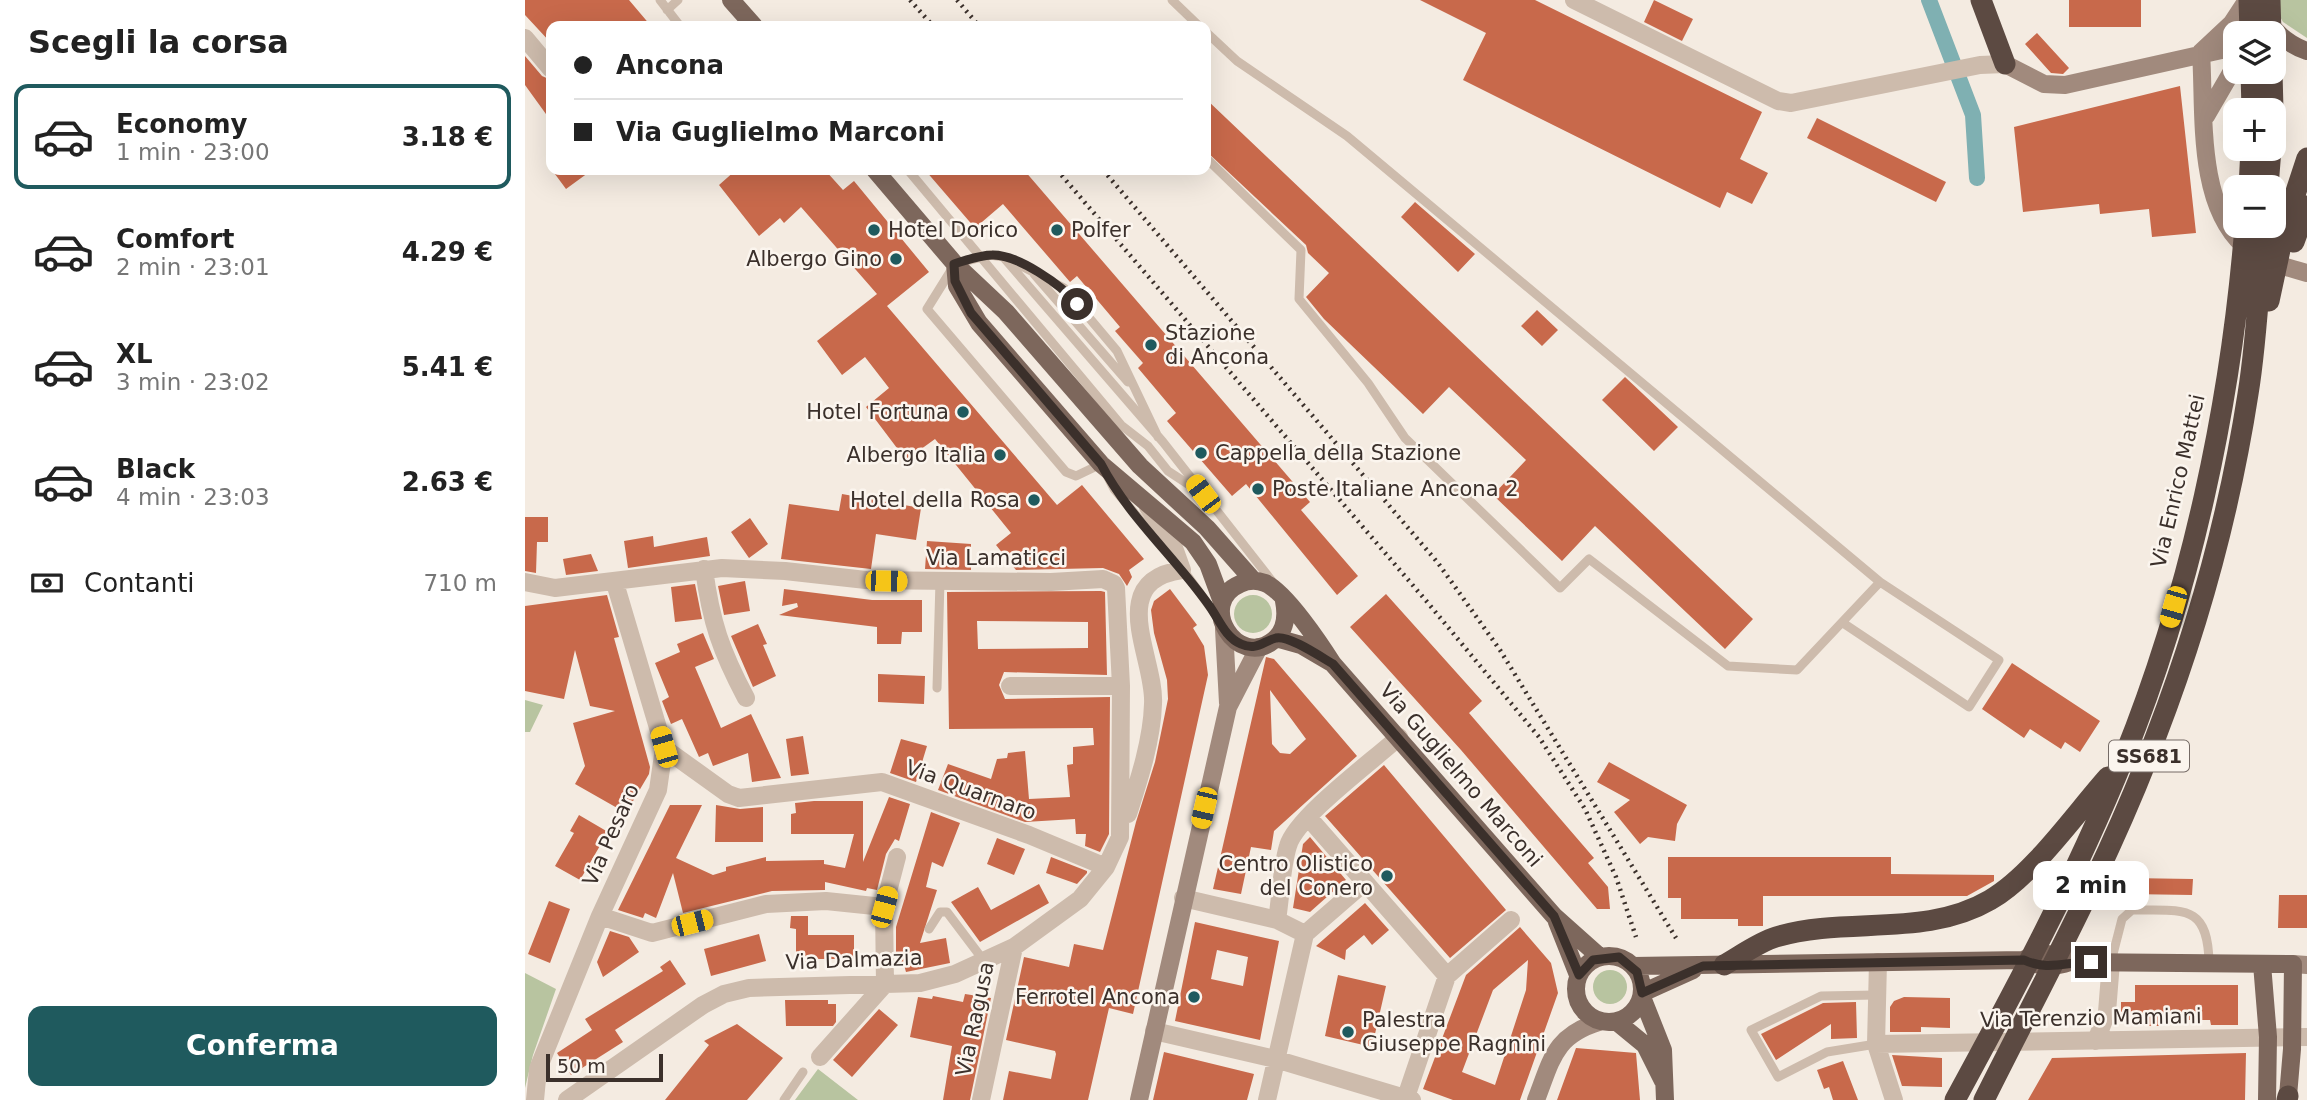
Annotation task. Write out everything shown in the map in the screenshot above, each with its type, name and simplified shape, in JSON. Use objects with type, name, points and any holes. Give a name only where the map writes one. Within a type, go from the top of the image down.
[{"type":"highway","points":[[1981,0],[2005,64]]},
{"type":"highway","points":[[2270,0],[2271,21]]},
{"type":"highway","points":[[2250,2],[2250,21]]},
{"type":"highway","points":[[2249,392],[2286,222],[2307,158]]},
{"type":"highway","points":[[2249,392],[2307,206]]},
{"type":"highway","name":"Via Enrico Mattei","points":[[1955,1100],[2045,934],[2123,759],[2165,637],[2204,490],[2230,357],[2244,238]]},
{"type":"highway","name":"SS681","points":[[1985,1100],[2097,873],[2160,727],[2190,636],[2223,518],[2249,392],[2263,238]]},
{"type":"highway","name":"SS681","points":[[1714,965],[1775,937],[1857,926],[1942,921],[1992,900],[2021,876],[2123,759]]},
{"type":"main road","points":[[731,0],[750,21]]},
{"type":"main road","points":[[2250,2],[2274,32],[2301,49]]},
{"type":"main road","name":"Via Guglielmo Marconi","points":[[879,175],[954,264],[1006,312],[1134,458],[1207,528],[1253,580],[1263,582],[1281,597],[1313,632],[1333,664],[1554,916],[1600,957]]},
{"type":"main road","points":[[954,264],[955,281],[971,313],[1101,464],[1140,495],[1202,554],[1222,602],[1222,625],[1239,644],[1259,647],[1276,638],[1286,621],[1281,597]]},
{"type":"main road","points":[[1222,602],[1234,586],[1253,580]]},
{"type":"main road","name":"Via Guglielmo Marconi","points":[[1276,638],[1301,645],[1333,664]]},
{"type":"main road","name":"Via Guglielmo Marconi","points":[[1554,916],[1579,975]]},
{"type":"main road","points":[[1663,1081],[1644,1045],[1608,1022],[1585,1013],[1575,988],[1579,975],[1587,964],[1600,957],[1619,957],[1633,966],[1640,978],[1642,995],[1664,1050],[1665,1100]]},
{"type":"main road","points":[[1633,966],[2024,960],[2038,966],[2058,967],[2070,962],[2300,965],[2297,1041],[2286,1095]]},
{"type":"main road","points":[[2262,964],[2268,1043],[2286,1095]]},
{"type":"main road","points":[[1608,1022],[1630,1016],[1642,995],[1714,965]]},
{"type":"street","points":[[1574,0],[1778,101],[1791,103],[1980,65],[2005,64],[2044,83],[2065,85],[2223,49]]},
{"type":"street","points":[[2201,52],[2250,2]]},
{"type":"street","points":[[525,38],[546,63]]},
{"type":"street","points":[[2201,52],[2211,186],[2227,226],[2243,245],[2257,255],[2307,273]]},
{"type":"street","points":[[2206,116],[2225,84]]},
{"type":"street","points":[[1140,495],[1174,545],[1182,570]]},
{"type":"street","points":[[703,569],[710,617],[723,655],[745,698]]},
{"type":"street","name":"Via Lamaticci","points":[[525,582],[555,588],[615,583],[703,569],[785,571],[866,580],[1103,579],[1114,583],[1116,588]]},
{"type":"street","name":"Via Dalmazia","points":[[567,1100],[703,1005],[724,994],[778,985],[920,983],[955,974],[1014,947],[1080,899],[1106,867],[1120,838],[1152,721],[1151,678],[1137,614],[1150,586],[1167,572],[1182,570]]},
{"type":"street","name":"Via Pesaro","points":[[535,1100],[538,1069],[600,916],[658,790],[664,747],[615,583]]},
{"type":"street","name":"Via Dalmazia","points":[[1116,588],[1121,686],[1120,838]]},
{"type":"street","points":[[1222,625],[1228,707]]},
{"type":"street","points":[[1139,1100],[1228,707],[1259,647]]},
{"type":"street","points":[[1010,686],[1121,686]]},
{"type":"street","points":[[1277,920],[1288,846],[1294,832],[1399,737]]},
{"type":"street","name":"Via Quarnaro","points":[[664,747],[728,794],[740,798],[882,782],[1029,835],[1106,867]]},
{"type":"street","points":[[1308,817],[1447,976]]},
{"type":"street","points":[[820,1057],[885,984],[884,907],[897,858]]},
{"type":"street","points":[[1266,1100],[1305,934],[1365,882]]},
{"type":"street","points":[[1183,898],[1277,920],[1305,934]]},
{"type":"street","points":[[600,916],[652,933],[766,904],[826,901],[884,907]]},
{"type":"street","points":[[1154,1031],[1275,1059],[1408,1099],[1447,976],[1511,920]]},
{"type":"street","name":"Via Ragusa","points":[[981,1100],[1014,947]]},
{"type":"street","points":[[1878,962],[1876,1044],[1894,1100]]},
{"type":"street","points":[[2096,1041],[2107,1012],[2111,962]]},
{"type":"street","points":[[1536,1100],[1559,1044],[1571,1032],[1608,1022]]},
{"type":"street","name":"Via Terenzio Mamiani","points":[[1876,1044],[2297,1041]]},
{"type":"lane","points":[[660,0],[676,21]]},
{"type":"lane","points":[[667,10],[678,0]]},
{"type":"lane","points":[[1172,0],[1194,21]]},
{"type":"lane","points":[[1211,39],[1237,61],[1347,136],[1880,582],[1999,660],[1969,707],[1843,623]]},
{"type":"lane","points":[[1211,163],[1301,250],[1299,299],[1368,383],[1405,438],[1560,588],[1589,559],[1728,666],[1797,670],[1880,582]]},
{"type":"lane","name":"Via Guglielmo Marconi","points":[[912,175],[1121,425],[1148,446],[1168,471],[1203,494]]},
{"type":"lane","points":[[1158,437],[1117,351],[1064,288],[1004,257],[980,257],[954,264],[927,309],[1066,472],[1076,476],[1101,464],[1114,489],[1182,570],[1222,625]]},
{"type":"lane","points":[[1004,257],[1158,437]]},
{"type":"lane","points":[[1029,268],[1134,389]]},
{"type":"lane","points":[[1069,334],[1079,326]]},
{"type":"lane","name":"Via Guglielmo Marconi","points":[[1158,437],[1264,568],[1281,597]]},
{"type":"lane","points":[[937,688],[940,581]]},
{"type":"lane","points":[[2111,962],[2122,919],[2132,910],[2175,911],[2204,924],[2209,938],[2209,963]]},
{"type":"lane","points":[[929,929],[940,912],[947,912],[985,962]]},
{"type":"lane","points":[[1876,995],[1821,996],[1779,1014],[1751,1030],[1779,1077],[1800,1063],[1827,1052],[1876,1044]]},
{"type":"lane","points":[[784,1100],[803,1072]]},
{"type":"green space","points":[[2271,0],[2307,0],[2307,38],[2282,21]]},
{"type":"green space","points":[[1253,595],[1267,600],[1272,614],[1267,628],[1253,633],[1239,628],[1234,614],[1239,600]]},
{"type":"green space","points":[[525,700],[543,705],[530,732],[525,732]]},
{"type":"green space","points":[[1610,970],[1622,975],[1627,987],[1622,999],[1610,1004],[1598,999],[1593,987],[1598,975]]},
{"type":"green space","points":[[525,973],[556,989],[533,1055],[525,1088]]},
{"type":"green space","points":[[818,1069],[858,1100],[795,1100]]},
{"type":"building","points":[[525,0],[629,0],[647,21],[546,21],[546,38],[525,15]]},
{"type":"building","points":[[1420,0],[1535,0],[1762,112],[1740,159],[1768,173],[1752,204],[1727,192],[1720,208],[1463,80],[1486,33]]},
{"type":"building","points":[[1654,0],[1693,19],[1682,41],[1644,22]]},
{"type":"building","points":[[2069,0],[2141,0],[2141,27],[2069,27]]},
{"type":"building","points":[[2037,33],[2069,68],[2063,74],[2051,73],[2025,44]]},
{"type":"building","points":[[525,56],[546,78],[546,114],[525,85]]},
{"type":"building","points":[[2180,86],[2196,233],[2152,237],[2149,209],[2100,214],[2099,204],[2023,212],[2014,127]]},
{"type":"building","points":[[1211,104],[1753,619],[1725,649],[1595,526],[1562,561],[1493,495],[1526,460],[1449,387],[1423,414],[1324,319],[1306,297],[1329,273],[1308,253],[1306,245],[1211,156]]},
{"type":"building","points":[[1817,118],[1946,182],[1936,202],[1807,138]]},
{"type":"building","points":[[556,175],[585,175],[566,189]]},
{"type":"building","points":[[730,175],[830,175],[843,190],[854,181],[929,272],[887,306],[1057,505],[1082,485],[1144,559],[1129,570],[1132,577],[1127,586],[1119,574],[1103,568],[1016,570],[996,545],[1011,533],[935,439],[906,460],[866,407],[889,388],[865,357],[842,375],[817,341],[877,294],[801,207],[784,223],[780,218],[759,236],[719,185]]},
{"type":"building","name":"Stazione di Ancona","points":[[929,175],[1028,175],[1310,502],[1301,510],[1358,576],[1337,595],[1246,484],[1232,496],[1167,421],[1176,413],[1138,368],[1143,363],[1115,331],[1120,327],[1077,276],[1070,282],[1003,204],[975,228]]},
{"type":"building","points":[[1415,202],[1475,254],[1458,272],[1401,217]]},
{"type":"building","points":[[1537,310],[1558,330],[1542,346],[1521,326]]},
{"type":"building","points":[[1625,377],[1678,427],[1654,451],[1602,400]]},
{"type":"building","points":[[842,494],[921,508],[916,540],[876,534],[871,569],[781,559],[789,504],[839,511]]},
{"type":"building","points":[[525,517],[548,517],[548,542],[537,542],[536,573],[525,571]]},
{"type":"building","points":[[750,518],[768,544],[749,558],[731,532]]},
{"type":"building","points":[[653,536],[654,547],[707,537],[710,556],[628,568],[624,541]]},
{"type":"building","points":[[927,541],[971,544],[971,570],[925,569]]},
{"type":"building","points":[[591,554],[598,571],[566,575],[563,559]]},
{"type":"building","points":[[745,581],[750,611],[724,615],[718,586]]},
{"type":"building","points":[[695,584],[702,619],[675,622],[671,587]]},
{"type":"building","points":[[784,589],[872,600],[922,600],[922,632],[902,632],[901,644],[877,644],[877,627],[779,615],[798,607],[797,603],[782,606]]},
{"type":"building","points":[[1170,589],[1197,625],[1193,628],[1204,646],[1208,675],[1133,1014],[1109,1008],[1088,1100],[1003,1100],[1009,1071],[1051,1079],[1056,1054],[1055,1051],[1006,1040],[1024,957],[1069,967],[1074,944],[1103,950],[1136,822],[1155,762],[1168,699],[1167,680],[1154,633],[1151,610],[1154,601]]},
{"type":"building","points":[[947,592],[1105,592],[1107,675],[1004,672],[999,685],[1005,699],[1110,697],[1109,834],[1100,852],[1085,846],[1086,834],[1076,834],[1075,819],[1025,822],[938,790],[948,764],[991,779],[997,759],[1007,758],[1008,753],[1025,751],[1029,799],[1070,797],[1067,765],[1073,764],[1073,747],[1094,745],[1093,728],[949,729]],"holes":[[[977,621],[1088,622],[1088,648],[978,649]]]},
{"type":"building","points":[[1386,594],[1482,701],[1469,713],[1594,858],[1588,863],[1608,887],[1610,909],[1597,909],[1461,750],[1350,627]]},
{"type":"building","points":[[607,595],[619,637],[614,638],[650,767],[649,774],[626,813],[575,784],[585,766],[573,723],[615,711],[590,706],[575,650],[564,699],[525,691],[525,606]]},
{"type":"building","points":[[758,624],[767,644],[763,645],[776,676],[753,687],[731,636]]},
{"type":"building","points":[[703,633],[714,659],[695,667],[721,728],[751,714],[781,778],[752,782],[748,753],[713,766],[708,753],[699,757],[682,719],[671,724],[662,701],[669,697],[655,663],[680,652],[677,644]]},
{"type":"building","points":[[1266,657],[1274,659],[1357,756],[1274,831],[1271,850],[1251,847],[1241,894],[1213,889]],"holes":[[[1270,690],[1306,739],[1290,754],[1280,753],[1272,744]]]},
{"type":"building","points":[[2012,663],[2100,721],[2080,752],[2065,742],[2061,749],[2030,729],[2024,738],[1982,709]]},
{"type":"building","points":[[878,674],[925,676],[924,704],[878,702]]},
{"type":"building","points":[[803,736],[809,774],[791,776],[786,739]]},
{"type":"building","points":[[901,739],[927,746],[916,782],[890,773]]},
{"type":"building","points":[[1609,762],[1687,805],[1677,824],[1675,841],[1648,837],[1640,844],[1614,812],[1630,800],[1597,782]]},
{"type":"building","points":[[1384,765],[1506,910],[1450,958],[1325,816]]},
{"type":"building","points":[[889,797],[910,804],[899,841],[895,839],[886,854],[877,890],[867,888],[866,891],[825,882],[825,890],[772,891],[683,913],[673,873],[656,918],[645,913],[643,918],[618,910],[670,805],[702,805],[676,858],[713,875],[726,871],[726,867],[766,857],[766,861],[824,860],[824,864],[845,868],[854,834],[791,834],[791,814],[796,813],[795,803],[814,801],[863,801],[863,862]]},
{"type":"building","points":[[716,805],[740,809],[763,807],[763,842],[715,842]]},
{"type":"building","points":[[931,812],[960,823],[943,867],[932,862],[926,887],[937,890],[920,943],[946,938],[950,963],[906,972],[904,965],[896,966],[896,927]]},
{"type":"building","points":[[579,815],[608,832],[580,880],[555,866],[574,833],[570,831]]},
{"type":"building","points":[[1310,837],[1346,880],[1310,912],[1293,908],[1303,844]]},
{"type":"building","points":[[997,838],[1025,849],[1014,875],[987,864]]},
{"type":"building","points":[[1051,857],[1087,873],[1077,884],[1046,873]]},
{"type":"building","points":[[1668,857],[1891,857],[1891,874],[1994,875],[1994,881],[1967,896],[1763,896],[1763,926],[1738,926],[1738,919],[1681,919],[1681,898],[1668,898]]},
{"type":"building","points":[[2128,878],[2193,879],[2192,895],[2128,894]]},
{"type":"building","points":[[1039,884],[1049,903],[980,942],[951,902],[978,887],[991,910]]},
{"type":"building","points":[[2279,895],[2307,895],[2307,928],[2278,928]]},
{"type":"building","points":[[549,901],[570,909],[550,963],[528,954]]},
{"type":"building","points":[[1365,903],[1389,930],[1372,945],[1364,935],[1346,950],[1345,960],[1316,946]]},
{"type":"building","points":[[791,916],[808,916],[808,935],[854,935],[854,959],[807,959],[807,964],[796,963],[796,929],[790,928]]},
{"type":"building","points":[[1195,922],[1279,941],[1260,1040],[1175,1021]],"holes":[[[1217,950],[1248,957],[1243,986],[1211,979]]]},
{"type":"building","points":[[1520,927],[1551,963],[1558,993],[1520,1100],[1453,1100],[1423,1089],[1466,975]],"holes":[[[1528,960],[1526,990],[1495,1085],[1462,1072],[1493,990]]]},
{"type":"building","points":[[610,931],[629,937],[639,952],[603,977],[597,962]]},
{"type":"building","points":[[759,934],[766,961],[711,976],[704,949]]},
{"type":"building","points":[[670,960],[686,984],[615,1030],[623,1042],[571,1075],[557,1053],[592,1030],[585,1019],[663,971],[660,967]]},
{"type":"building","points":[[1338,975],[1386,986],[1372,1047],[1325,1036]]},
{"type":"building","points":[[2135,985],[2238,985],[2238,1025],[2211,1025],[2210,1020],[2159,1020],[2159,1026],[2135,1026],[2135,1017],[2121,1017],[2121,1002],[2135,1002]]},
{"type":"building","points":[[965,994],[991,998],[970,1100],[943,1100],[952,1046],[910,1037],[918,997],[932,999],[933,996],[963,1002]]},
{"type":"building","points":[[1904,997],[1950,998],[1950,1028],[1921,1027],[1921,1032],[1890,1032],[1890,1007],[1894,1001]]},
{"type":"building","points":[[785,1000],[828,1000],[828,1004],[836,1004],[836,1022],[833,1026],[786,1026]]},
{"type":"building","points":[[1856,1002],[1857,1038],[1831,1039],[1831,1024],[1776,1060],[1761,1034],[1823,1003]]},
{"type":"building","points":[[879,1009],[898,1025],[852,1077],[833,1060]]},
{"type":"building","points":[[737,1024],[783,1058],[747,1100],[665,1100],[709,1045],[704,1041]]},
{"type":"building","points":[[1576,1048],[1636,1053],[1640,1100],[1557,1100]]},
{"type":"building","points":[[1164,1052],[1254,1074],[1247,1100],[1153,1100]]},
{"type":"building","points":[[2246,1053],[2245,1100],[2028,1100],[2052,1058]]},
{"type":"building","points":[[1892,1055],[1942,1058],[1942,1087],[1902,1086]]},
{"type":"building","points":[[1843,1061],[1858,1100],[1833,1100],[1829,1087],[1824,1089],[1817,1070]]},
{"type":"waterway","points":[[1929,0],[1973,115],[1977,178]]},
{"type":"railway","points":[[910,0],[929,21]]},
{"type":"railway","points":[[957,0],[975,21]]},
{"type":"railway","points":[[1061,175],[1428,603],[1539,737],[1585,809],[1616,877],[1636,937]]},
{"type":"railway","points":[[1107,175],[1438,563],[1500,650],[1676,938]]},
{"type":"place","name":"Hotel Dorico","points":[[874,230]]},
{"type":"place","name":"Polfer","points":[[1057,230]]},
{"type":"place","name":"Albergo Gino","points":[[896,259]]},
{"type":"place","name":"Stazione di Ancona","points":[[1151,345]]},
{"type":"place","name":"Hotel Fortuna","points":[[963,412]]},
{"type":"place","name":"Cappella della Stazione","points":[[1201,453]]},
{"type":"place","name":"Albergo Italia","points":[[1000,455]]},
{"type":"place","name":"Poste Italiane Ancona 2","points":[[1258,489]]},
{"type":"place","name":"Hotel della Rosa","points":[[1034,500]]},
{"type":"place","name":"Centro Olistico del Conero","points":[[1387,876]]},
{"type":"place","name":"Ferrotel Ancona","points":[[1194,997]]},
{"type":"place","name":"Palestra Giuseppe Ragnini","points":[[1348,1032]]},
{"type":"route","points":[[1077,304],[1064,288],[1004,257],[990,255],[954,264],[955,281],[971,313],[1101,464],[1114,489],[1195,585],[1231,639],[1249,647],[1259,647],[1276,638],[1287,640],[1333,664],[1554,916],[1579,975],[1593,960],[1606,956],[1619,957],[1630,963],[1637,972],[1642,993],[1703,966],[2024,960],[2038,966],[2058,967],[2070,962],[2091,962]]}]
